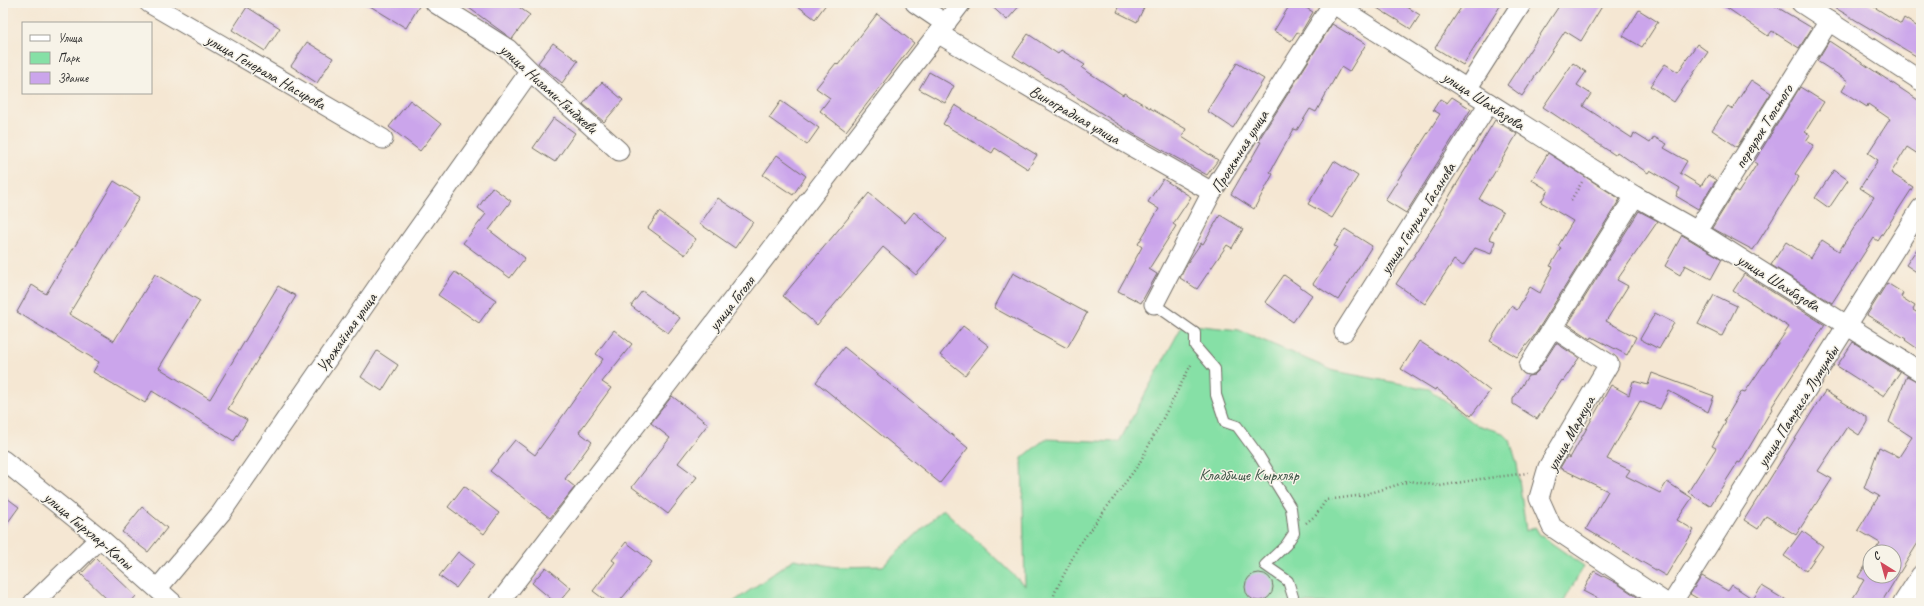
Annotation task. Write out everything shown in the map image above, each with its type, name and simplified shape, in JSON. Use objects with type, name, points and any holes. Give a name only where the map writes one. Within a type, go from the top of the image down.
[{"type":"street","name":"улица Генерала Насирова","points":[[149,3],[383,139]]},
{"type":"street","name":"улица Низами-Гянджеви","points":[[435,3],[508,49],[530,71],[619,151]]},
{"type":"street","name":"Виноградная улица","points":[[915,3],[943,29],[1087,121],[1212,192]]},
{"type":"street","name":"улица Гоголя","points":[[499,603],[943,29],[961,3]]},
{"type":"street","name":"улица Шахбазова","points":[[1333,3],[1635,196],[1697,231],[1921,372]]},
{"type":"street","name":"Проектная улица","points":[[1154,304],[1212,192],[1333,3]]},
{"type":"street","points":[[1466,89],[1522,3]]},
{"type":"street","points":[[1801,3],[1921,80]]},
{"type":"street","name":"переулок Толстого","points":[[1697,231],[1829,21]]},
{"type":"street","name":"Урожайная улица","points":[[158,588],[221,514],[388,270],[530,71]]},
{"type":"street","name":"улица Генриха Гасанова","points":[[1344,332],[1489,103]]},
{"type":"street","points":[[1529,365],[1635,196]]},
{"type":"street","name":"улица Патриса Лумумбы","points":[[1672,603],[1921,208]]},
{"type":"street","name":"улица Маркуса","points":[[1553,328],[1609,364],[1547,472],[1539,498],[1552,527],[1666,603]]},
{"type":"street","name":"улица Гырхлар-Капы","points":[[3,460],[100,538],[158,588],[173,603]]},
{"type":"street","points":[[33,603],[100,538]]},
{"type":"street","points":[[1903,603],[1921,575]]},
{"type":"lane","points":[[1154,304],[1195,333],[1195,346],[1215,369],[1216,395],[1226,422],[1237,426],[1259,456],[1291,508],[1294,533],[1286,545],[1266,565],[1288,581],[1295,603]]},
{"type":"path","points":[[1571,200],[1583,181]]},
{"type":"path","points":[[1052,603],[1079,546],[1139,464],[1198,350]]},
{"type":"path","points":[[1294,533],[1316,515],[1326,500],[1364,495],[1410,481],[1440,486],[1480,479],[1547,472]]},
{"type":"green space","name":"Кладбище Кырхляр","points":[[1183,324],[1239,330],[1334,371],[1429,389],[1474,424],[1503,433],[1510,440],[1517,464],[1526,531],[1535,527],[1540,535],[1584,566],[1563,603],[732,603],[794,559],[836,567],[883,566],[943,509],[1025,586],[1022,458],[1045,439],[1119,442]]},
{"type":"building","points":[[365,3],[421,3],[406,28]]},
{"type":"building","points":[[462,3],[513,3],[530,15],[512,39]]},
{"type":"building","points":[[794,3],[827,3],[815,19]]},
{"type":"building","points":[[988,3],[1022,3],[1007,20]]},
{"type":"building","points":[[1121,3],[1146,3],[1137,22],[1117,12]]},
{"type":"building","points":[[1291,3],[1298,3],[1313,12],[1300,34],[1297,32],[1291,41],[1274,31]]},
{"type":"building","points":[[1369,3],[1401,3],[1420,15],[1411,29]]},
{"type":"building","points":[[1464,3],[1502,3],[1463,65],[1435,48]]},
{"type":"building","points":[[1561,3],[1604,3],[1581,41],[1565,31],[1522,96],[1507,85]]},
{"type":"building","points":[[1720,3],[1770,3],[1812,28],[1799,48],[1772,31],[1768,36]]},
{"type":"building","points":[[1827,3],[1868,3],[1901,24],[1904,18],[1921,29],[1921,59]]},
{"type":"building","points":[[247,7],[280,28],[265,51],[232,30]]},
{"type":"building","points":[[1639,10],[1658,22],[1642,47],[1623,36]]},
{"type":"building","points":[[877,14],[914,43],[846,131],[820,111],[830,98],[816,88],[836,63],[838,65]]},
{"type":"building","points":[[1332,24],[1366,44],[1349,72],[1341,67],[1316,112],[1310,109],[1297,130],[1294,129],[1270,172],[1273,174],[1254,209],[1231,194],[1261,142],[1258,141]]},
{"type":"building","points":[[1028,34],[1058,54],[1061,50],[1085,65],[1082,68],[1123,95],[1124,93],[1186,129],[1182,137],[1218,160],[1207,175],[1132,133],[1013,56]]},
{"type":"building","points":[[1829,41],[1921,102],[1921,156],[1907,147],[1891,173],[1913,187],[1878,241],[1874,238],[1832,303],[1771,265],[1786,242],[1811,258],[1822,240],[1839,251],[1874,197],[1860,188],[1878,160],[1868,153],[1890,119],[1868,104],[1867,107],[1842,91],[1848,81],[1817,61]]},
{"type":"building","points":[[307,42],[333,58],[317,83],[291,66]]},
{"type":"building","points":[[553,43],[578,61],[562,83],[538,63]]},
{"type":"building","points":[[1697,44],[1708,52],[1674,102],[1650,86],[1665,64],[1678,72]]},
{"type":"building","points":[[1237,63],[1264,79],[1233,128],[1207,111]]},
{"type":"building","points":[[1573,63],[1586,72],[1577,85],[1591,94],[1583,106],[1632,138],[1634,133],[1650,143],[1654,137],[1667,144],[1664,148],[1687,161],[1680,173],[1701,186],[1708,175],[1716,180],[1698,209],[1676,196],[1680,188],[1650,170],[1648,173],[1617,152],[1615,155],[1543,107]]},
{"type":"building","points":[[929,72],[954,86],[945,103],[919,89]]},
{"type":"building","points":[[1751,80],[1771,93],[1737,147],[1712,130],[1728,106],[1732,109]]},
{"type":"building","points":[[602,82],[623,100],[604,122],[583,104]]},
{"type":"building","points":[[1800,87],[1824,102],[1805,132],[1810,135],[1806,141],[1814,145],[1795,174],[1799,177],[1753,250],[1712,228],[1735,191],[1738,193],[1757,164],[1754,162]]},
{"type":"building","points":[[1452,97],[1471,109],[1406,213],[1385,200],[1440,114],[1433,110],[1440,99],[1447,103]]},
{"type":"building","points":[[410,100],[441,124],[420,151],[389,127]]},
{"type":"building","points":[[781,101],[819,128],[807,145],[769,118]]},
{"type":"building","points":[[955,105],[1037,155],[1028,169],[995,148],[992,153],[943,124]]},
{"type":"building","points":[[554,118],[575,133],[555,162],[533,148]]},
{"type":"building","points":[[1495,120],[1517,134],[1479,199],[1503,212],[1489,239],[1495,241],[1491,254],[1475,248],[1463,266],[1454,260],[1425,304],[1396,284],[1442,213],[1440,212]]},
{"type":"building","points":[[1548,153],[1620,199],[1534,336],[1517,357],[1490,341],[1511,306],[1517,310],[1530,287],[1540,293],[1553,267],[1550,266],[1561,248],[1558,246],[1573,221],[1541,202],[1548,190],[1532,180]]},
{"type":"building","points":[[777,155],[806,176],[793,195],[763,175]]},
{"type":"building","points":[[1334,161],[1358,176],[1332,218],[1308,204]]},
{"type":"building","points":[[1834,170],[1848,180],[1829,208],[1815,198]]},
{"type":"building","points":[[1163,179],[1191,197],[1173,224],[1176,226],[1149,269],[1157,274],[1141,303],[1118,291],[1142,247],[1138,244],[1159,209],[1148,202]]},
{"type":"building","points":[[114,181],[140,197],[69,314],[114,341],[155,274],[200,301],[159,368],[210,399],[278,286],[296,296],[228,409],[247,420],[234,441],[152,391],[145,403],[93,372],[99,362],[17,312],[32,285],[46,294]]},
{"type":"building","points":[[492,187],[511,201],[489,230],[525,258],[510,278],[463,243],[486,214],[478,208]]},
{"type":"building","points":[[869,193],[905,223],[914,212],[946,239],[916,275],[883,247],[817,325],[783,296]]},
{"type":"building","points":[[718,198],[753,222],[735,248],[700,224]]},
{"type":"building","points":[[1639,211],[1658,221],[1617,280],[1628,286],[1606,321],[1636,337],[1627,355],[1592,337],[1591,339],[1568,324]]},
{"type":"building","points":[[659,212],[696,239],[685,255],[648,228]]},
{"type":"building","points":[[1220,215],[1243,229],[1232,248],[1227,245],[1197,289],[1180,278],[1188,262],[1201,243],[1203,244]]},
{"type":"building","points":[[1345,229],[1372,246],[1338,300],[1313,284],[1337,247],[1334,246]]},
{"type":"building","points":[[1682,235],[1722,259],[1711,279],[1685,265],[1680,275],[1665,266]]},
{"type":"building","points":[[1921,243],[1921,275],[1906,265]]},
{"type":"building","points":[[455,272],[496,300],[479,323],[438,295]]},
{"type":"building","points":[[1013,273],[1087,313],[1067,348],[994,308]]},
{"type":"building","points":[[1744,274],[1825,325],[1771,408],[1772,409],[1740,463],[1738,462],[1710,506],[1688,492],[1716,448],[1712,446],[1726,422],[1724,421],[1742,391],[1745,392],[1789,327],[1733,291]]},
{"type":"building","points":[[1284,275],[1312,295],[1293,322],[1265,302]]},
{"type":"building","points":[[1887,283],[1903,293],[1901,297],[1915,306],[1913,310],[1921,315],[1921,351],[1905,340],[1906,339],[1867,315]]},
{"type":"building","points":[[642,291],[680,318],[668,333],[631,306]]},
{"type":"building","points":[[1714,295],[1737,306],[1722,336],[1698,324]]},
{"type":"building","points":[[1655,313],[1674,323],[1659,349],[1640,339]]},
{"type":"building","points":[[963,326],[989,346],[965,375],[940,355]]},
{"type":"building","points":[[614,330],[632,344],[602,382],[611,388],[579,432],[592,442],[565,479],[575,487],[550,518],[490,471],[515,440],[535,455],[603,359],[596,354]]},
{"type":"building","points":[[1419,341],[1457,365],[1490,391],[1471,416],[1436,388],[1435,390],[1401,369]]},
{"type":"building","points":[[1853,342],[1900,372],[1884,396],[1837,366]]},
{"type":"building","points":[[1556,343],[1579,358],[1563,381],[1562,380],[1537,419],[1513,404],[1513,399],[1528,376],[1534,375],[1538,371]]},
{"type":"building","points":[[844,347],[968,448],[940,483],[816,382]]},
{"type":"building","points":[[377,351],[398,365],[382,391],[361,377]]},
{"type":"building","points":[[1652,373],[1714,396],[1708,412],[1669,391],[1660,409],[1640,401],[1607,459],[1630,470],[1626,476],[1660,493],[1667,482],[1692,498],[1677,520],[1694,530],[1666,576],[1586,529],[1608,491],[1560,468],[1567,456],[1570,458],[1611,385],[1629,395],[1633,381],[1648,385]]},
{"type":"building","points":[[1907,376],[1921,383],[1921,538],[1902,569],[1902,544],[1879,544],[1880,543],[1858,530],[1879,496],[1864,488],[1879,447],[1899,457],[1912,437],[1889,422]]},
{"type":"building","points":[[1825,391],[1867,417],[1867,422],[1859,435],[1847,427],[1818,471],[1832,479],[1796,535],[1766,516],[1758,529],[1744,520]]},
{"type":"building","points":[[672,396],[708,424],[678,463],[697,477],[668,514],[632,487],[670,438],[651,423]]},
{"type":"building","points":[[464,486],[499,513],[484,534],[448,507]]},
{"type":"building","points":[[3,495],[19,507],[3,529]]},
{"type":"building","points":[[142,507],[167,528],[148,552],[122,532]]},
{"type":"building","points":[[1802,531],[1823,546],[1806,571],[1784,556]]},
{"type":"building","points":[[626,542],[652,562],[618,603],[609,603],[593,591],[615,562],[612,560]]},
{"type":"building","points":[[458,552],[474,564],[456,588],[439,576]]},
{"type":"building","points":[[96,558],[136,596],[130,603],[111,603],[81,574]]},
{"type":"building","points":[[546,567],[571,588],[558,603],[556,603],[532,583]]},
{"type":"building","points":[[1594,571],[1618,584],[1646,603],[1606,603],[1583,591]]},
{"type":"building","points":[[1862,571],[1862,579],[1858,577]]},
{"type":"building","points":[[1259,573],[1269,577],[1273,587],[1269,597],[1259,601],[1249,597],[1245,587],[1249,577]]},
{"type":"building","points":[[1702,576],[1728,591],[1732,585],[1753,599],[1762,586],[1790,603],[1705,603],[1690,594]]},
{"type":"building","points":[[1862,583],[1893,584],[1881,603],[1850,603]]}]
